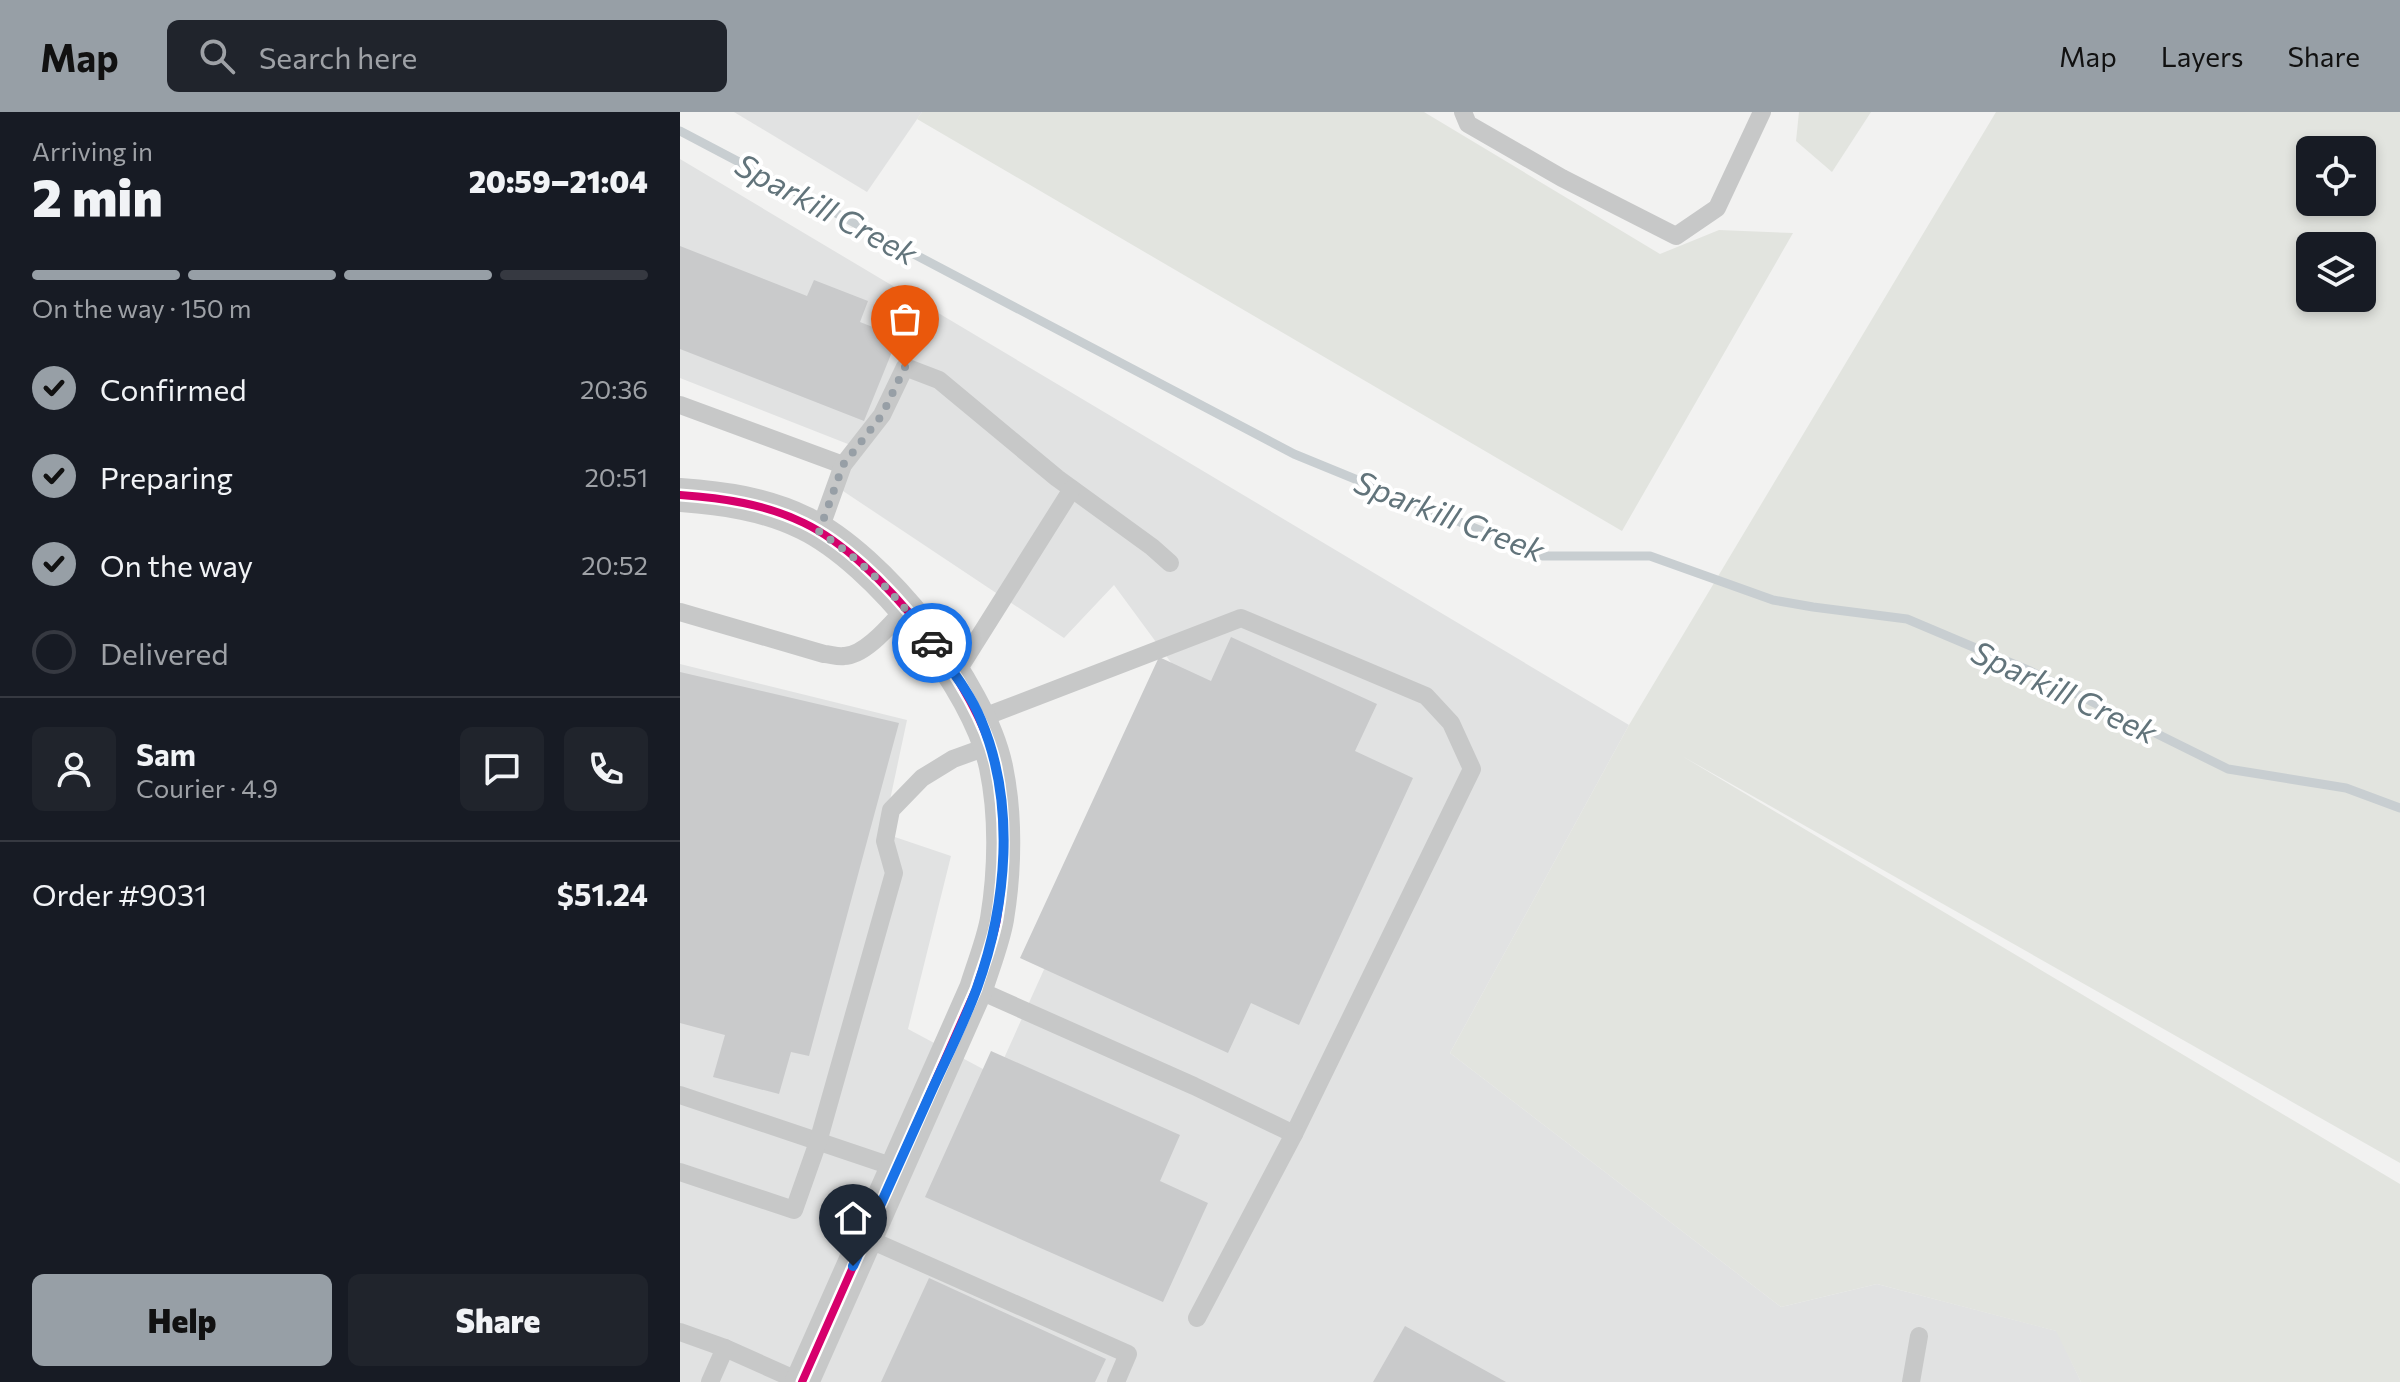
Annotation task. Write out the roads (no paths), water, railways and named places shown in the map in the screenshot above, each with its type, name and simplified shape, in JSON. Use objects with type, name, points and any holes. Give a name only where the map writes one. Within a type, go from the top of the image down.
[{"type":"street","points":[[680,495],[757,505],[805,523],[847,550],[887,586],[955,675],[985,732],[996,766],[1003,822],[1002,872],[997,921],[976,989],[802,1382]]},
{"type":"lane","points":[[1463,112],[1468,124],[1562,178],[1676,236],[1717,208],[1762,112]]},
{"type":"lane","points":[[819,532],[843,465],[882,415],[905,367],[939,380],[1072,489],[1170,563]]},
{"type":"lane","points":[[680,405],[843,465]]},
{"type":"lane","points":[[955,675],[1072,489]]},
{"type":"lane","points":[[680,612],[824,654],[847,657],[879,637],[905,609]]},
{"type":"lane","points":[[680,1172],[794,1210],[818,1142],[894,873],[885,841],[891,810],[922,778],[953,759],[985,732],[1241,618],[1426,696],[1451,723],[1472,769],[1294,1134],[1197,1318]]},
{"type":"lane","points":[[976,989],[1294,1134]]},
{"type":"lane","points":[[680,1095],[897,1168]]},
{"type":"lane","points":[[866,1238],[1128,1354],[1116,1382]]},
{"type":"lane","points":[[680,1332],[802,1382]]},
{"type":"lane","points":[[1911,1382],[1919,1336]]},
{"type":"lane","points":[[710,1382],[725,1348]]},
{"type":"waterway","name":"Sparkill Creek","points":[[680,131],[1294,454],[1543,556],[1650,556],[1773,600],[1907,619],[2030,671],[2228,769],[2346,788],[2400,808]]}]
